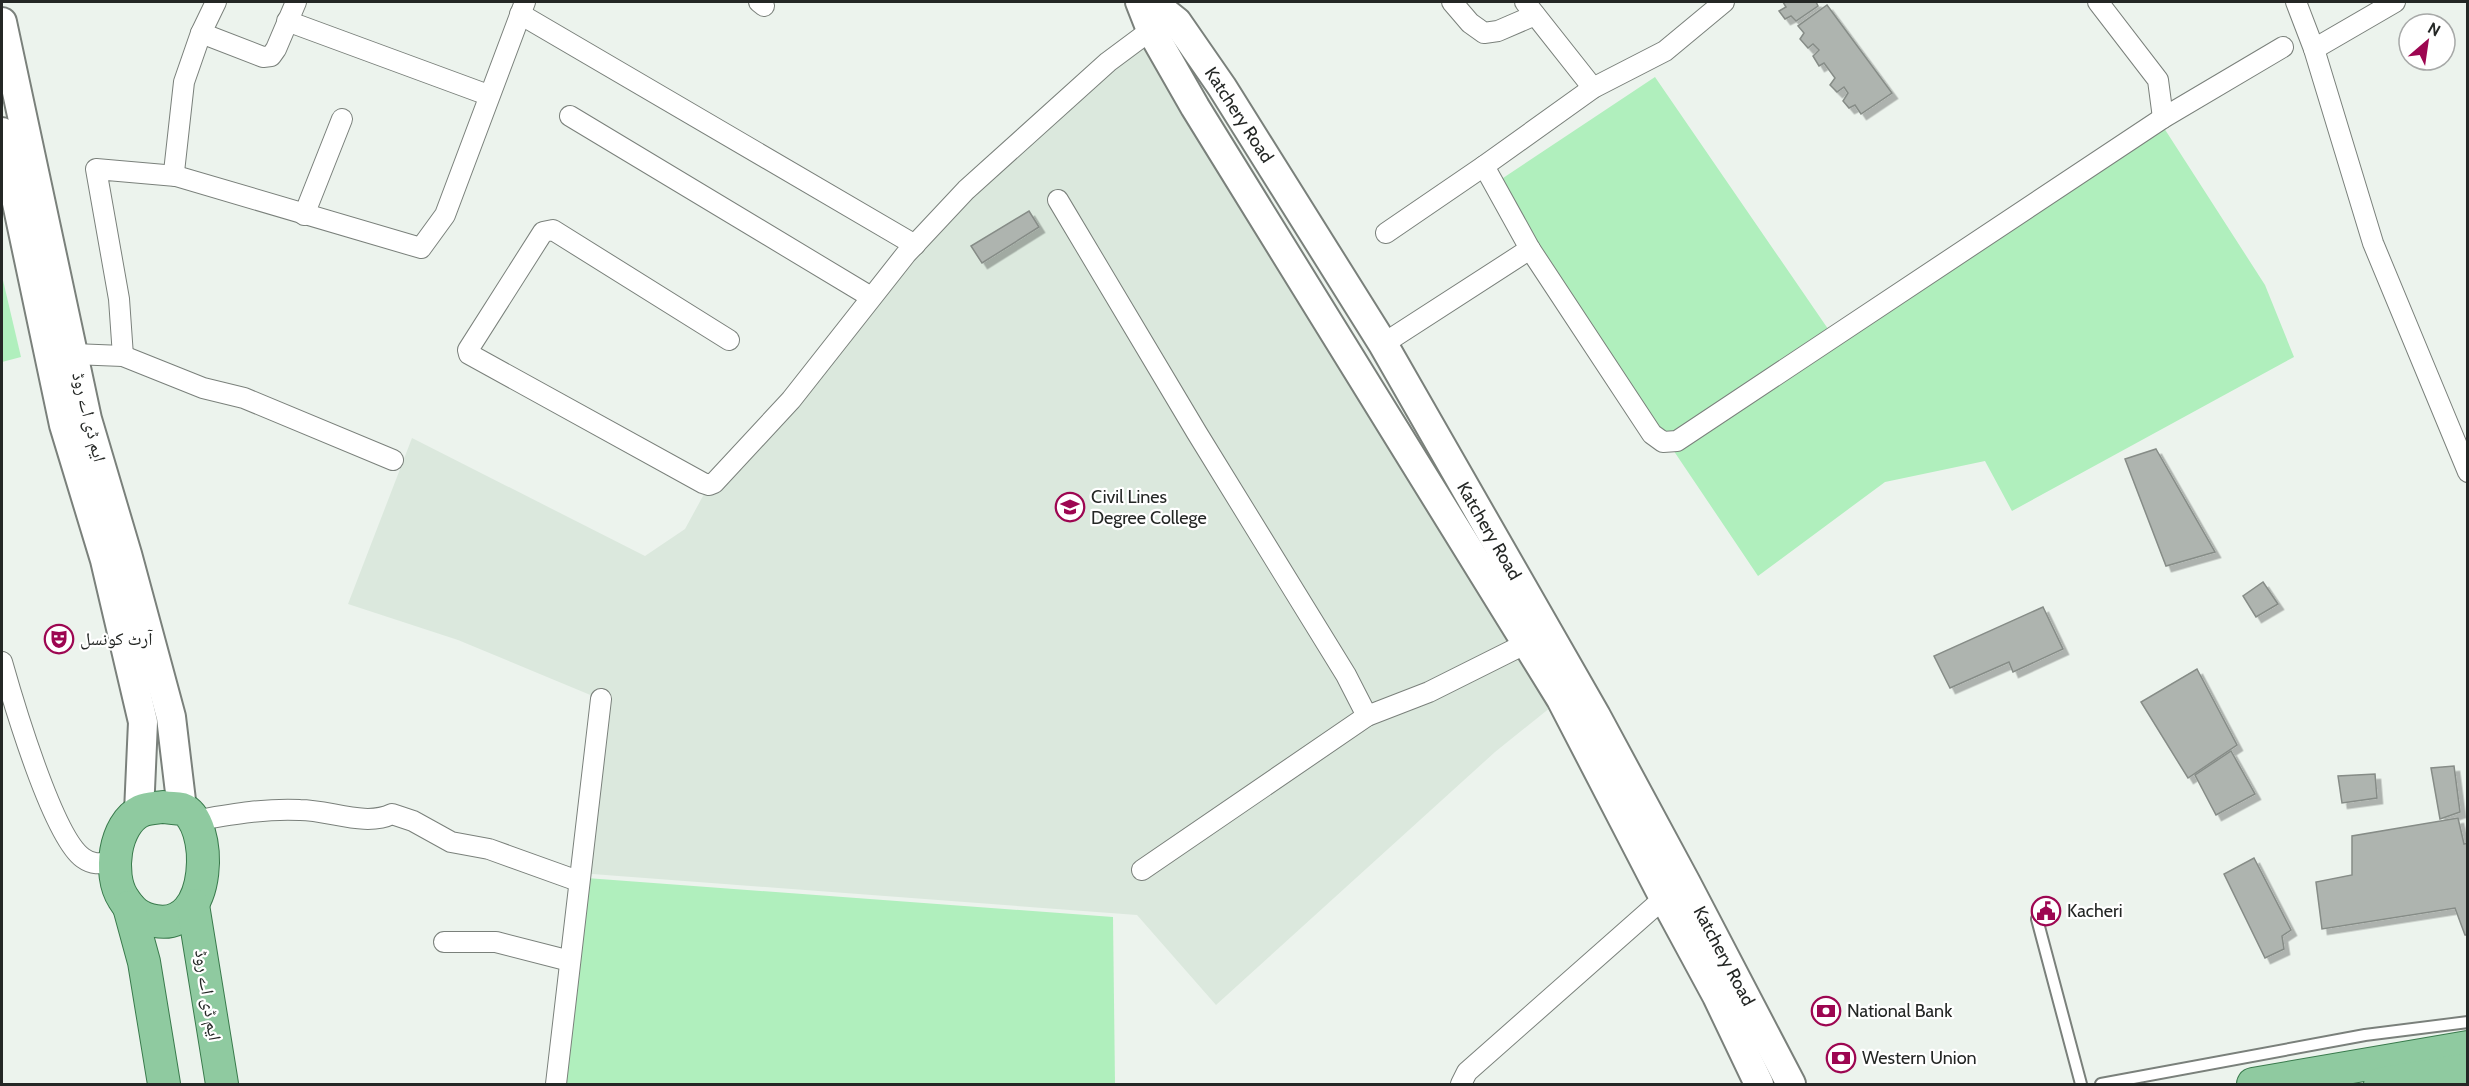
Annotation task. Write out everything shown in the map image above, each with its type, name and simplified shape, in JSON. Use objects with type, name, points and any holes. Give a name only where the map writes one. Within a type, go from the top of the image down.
[{"type":"main road","name":"Katchery Road","points":[[1140,2],[1151,30],[1195,107],[1410,453],[1537,638]]},
{"type":"main road","name":"Katchery Road","points":[[1152,2],[1177,22],[1222,87],[1383,344],[1434,437],[1537,638],[1586,722],[1686,882],[1791,1084]]},
{"type":"main road","name":"ایم ڈی اے روڈ","points":[[2,22],[87,419],[127,554],[171,717],[188,815]]},
{"type":"main road","points":[[1195,107],[1222,87]]},
{"type":"main road","name":"ایم ڈی اے روڈ","points":[[2,132],[64,425],[105,560],[143,722],[139,812]]},
{"type":"main road","points":[[1309,288],[1337,270]]},
{"type":"main road","points":[[1410,453],[1434,437]]},
{"type":"main road","name":"Katchery Road","points":[[1586,722],[1664,898],[1717,996],[1759,1084]]},
{"type":"main road","points":[[136,913],[160,922],[185,912],[201,884],[203,861],[198,832],[188,815],[163,807],[139,812],[120,837],[114,861],[114,877],[120,893],[136,913],[156,957],[185,1084]]},
{"type":"main road","name":"ایم ڈی اے روڈ","points":[[185,912],[203,1084]]},
{"type":"main road","name":"ایم ڈی اے روڈ","points":[[185,912],[222,1084]]},
{"type":"main road","points":[[136,913],[164,1084]]},
{"type":"main road","points":[[2253,1084],[2468,1047]]},
{"type":"main road","points":[[2380,1084],[2468,1069]]},
{"type":"street","points":[[176,176],[174,172],[182,93],[201,33],[216,2]]},
{"type":"street","points":[[201,33],[263,57],[271,56],[296,2]]},
{"type":"street","points":[[1452,2],[1470,23],[1484,33],[1498,31],[1530,8],[1593,88]]},
{"type":"street","points":[[1386,233],[1593,88],[1665,51],[1724,2]]},
{"type":"street","points":[[2098,2],[2158,80],[2163,118]]},
{"type":"street","points":[[2296,2],[2314,48],[2373,243],[2468,472]]},
{"type":"street","points":[[2314,48],[2396,2]]},
{"type":"street","points":[[123,356],[119,299],[96,169],[176,176],[421,248],[445,215],[522,8],[915,245]]},
{"type":"street","points":[[287,21],[488,95]]},
{"type":"street","points":[[729,340],[548,230],[543,232],[468,350],[469,354],[710,485],[724,474],[791,400],[915,245],[966,190],[1108,62],[1151,30]]},
{"type":"street","points":[[1484,166],[1530,249],[1652,434],[1663,442],[1677,441],[2163,118],[2283,46]]},
{"type":"street","points":[[570,116],[872,297]]},
{"type":"street","points":[[304,214],[342,119]]},
{"type":"street","points":[[1058,200],[1197,433],[1346,675],[1366,717]]},
{"type":"street","points":[[1383,344],[1530,249]]},
{"type":"street","points":[[73,354],[123,356],[203,388],[244,398],[393,460]]},
{"type":"street","points":[[1142,870],[1366,717],[1430,692],[1537,638]]},
{"type":"street","points":[[2,662],[7,702],[72,846],[82,857],[96,864],[114,861]]},
{"type":"street","points":[[556,1084],[601,699]]},
{"type":"street","points":[[188,815],[301,810],[364,819],[386,818],[392,814],[413,821],[451,842],[489,849],[579,881]]},
{"type":"street","points":[[1461,1084],[1467,1072],[1664,898]]},
{"type":"street","points":[[444,942],[496,942],[570,961]]},
{"type":"lane","points":[[2037,919],[2081,1084]]},
{"type":"lane","points":[[2101,1084],[2365,1035],[2468,1022]]},
{"type":"shaded area","name":"Civil Lines Degree College","points":[[1151,30],[1561,699],[1495,752],[1216,1005],[1137,915],[579,873],[600,699],[458,640],[348,604],[412,438],[645,556],[685,529],[709,485],[906,254]]},
{"type":"green space","points":[[1655,77],[1837,342],[2164,128],[2265,285],[2294,357],[2012,511],[1985,461],[1885,482],[1758,576],[1494,184]]},
{"type":"green space","points":[[2,276],[21,357],[2,362]]},
{"type":"green space","points":[[573,877],[1113,917],[1115,1084],[554,1084]]},
{"type":"building","points":[[1783,2],[1816,2],[1818,6],[1796,21],[1791,16],[1785,19],[1779,11],[1786,7]]},
{"type":"building","points":[[1827,5],[1892,93],[1861,114],[1855,105],[1849,108],[1843,101],[1848,93],[1844,87],[1837,92],[1830,85],[1835,78],[1824,63],[1819,66],[1813,56],[1819,50],[1813,44],[1808,48],[1800,39],[1804,33],[1798,26]]},
{"type":"building","points":[[1029,211],[1039,227],[982,263],[971,246]]},
{"type":"building","points":[[2156,449],[2215,552],[2166,566],[2125,459]]},
{"type":"building","points":[[2263,582],[2278,604],[2256,617],[2243,596]]},
{"type":"building","points":[[2043,607],[2063,649],[2013,672],[2009,662],[1950,688],[1934,656]]},
{"type":"building","points":[[2197,669],[2237,745],[2188,778],[2141,702]]},
{"type":"building","points":[[2231,751],[2255,794],[2216,815],[2195,775]]},
{"type":"building","points":[[2454,766],[2460,812],[2440,819],[2431,768]]},
{"type":"building","points":[[2375,774],[2377,798],[2342,803],[2338,776]]},
{"type":"building","points":[[2458,818],[2464,844],[2468,843],[2468,935],[2465,935],[2455,908],[2322,929],[2316,882],[2352,875],[2352,836]]},
{"type":"building","points":[[2254,858],[2291,930],[2282,936],[2284,949],[2265,958],[2224,874]]},
{"type":"place","name":"Civil Lines Degree College","points":[[1070,507]]},
{"type":"place","name":"آرٹ کونسل","points":[[59,639]]},
{"type":"place","name":"Kacheri","points":[[2046,911]]},
{"type":"place","name":"National Bank","points":[[1826,1011]]},
{"type":"place","name":"Western Union","points":[[1841,1058]]}]
